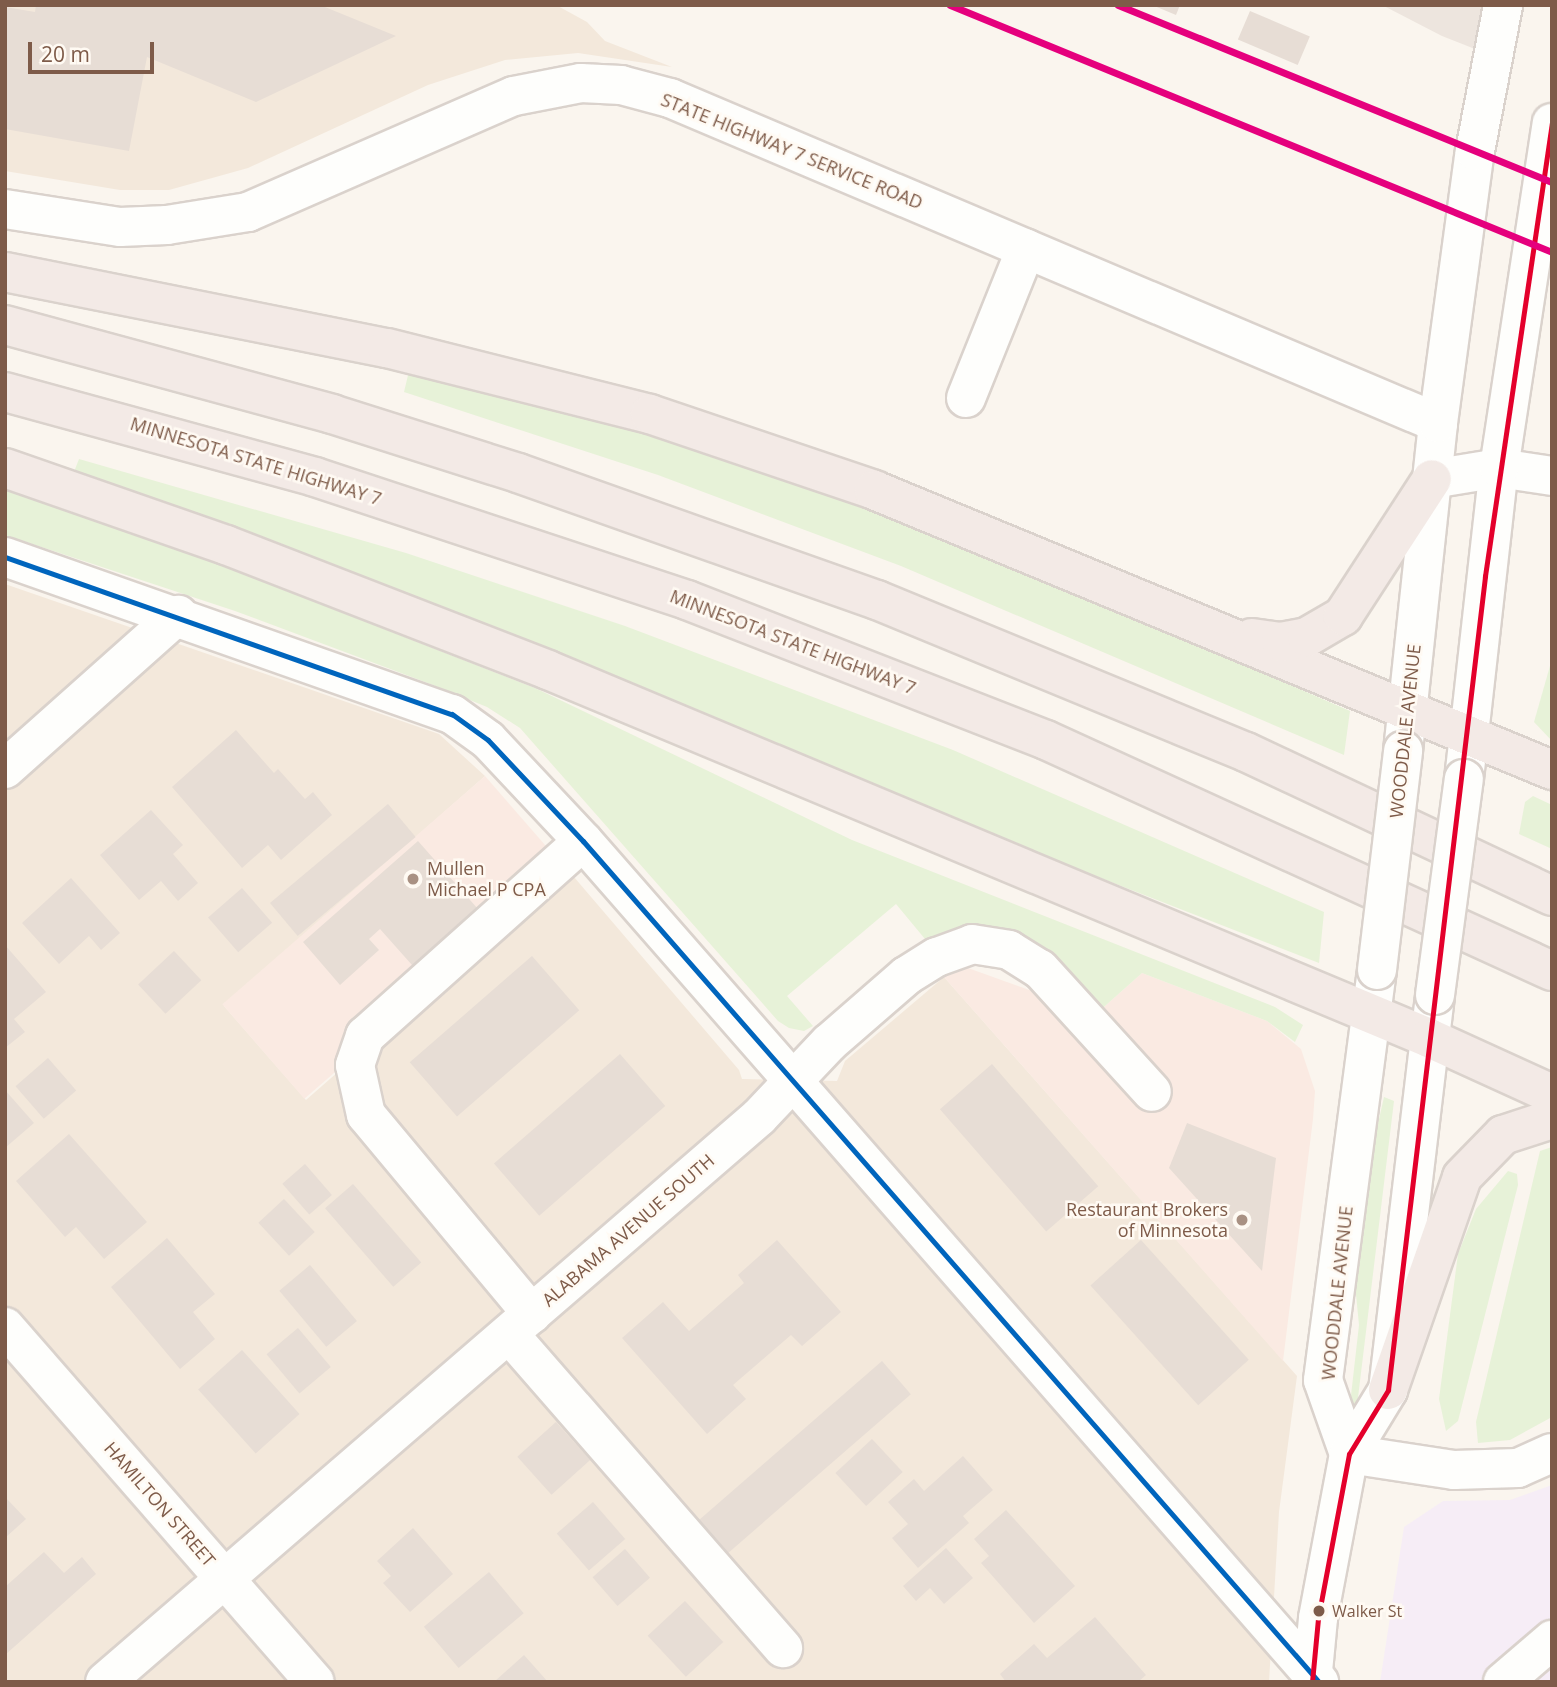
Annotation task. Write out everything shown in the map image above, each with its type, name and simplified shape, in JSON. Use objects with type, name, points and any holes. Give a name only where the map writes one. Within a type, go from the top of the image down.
[{"type":"highway","points":[[5,272],[387,348],[650,414],[874,490],[1222,634],[1407,707],[1552,771]]},
{"type":"highway","points":[[5,325],[425,443],[877,600],[1246,752],[1552,896]]},
{"type":"highway","name":"MINNESOTA STATE HIGHWAY 7","points":[[5,392],[315,477],[687,600],[1046,740],[1552,971]]},
{"type":"highway","points":[[5,468],[226,545],[548,670],[1429,1038],[1552,1094]]},
{"type":"highway","points":[[1222,634],[1281,642],[1326,628],[1348,607],[1432,479]]},
{"type":"highway","points":[[1388,1390],[1462,1177],[1503,1135],[1552,1119]]},
{"type":"street","name":"WOODDALE AVENUE","points":[[1349,1454],[1323,1380],[1377,970],[1438,423],[1475,151],[1503,5]]},
{"type":"street","name":"STATE HIGHWAY 7 SERVICE ROAD","points":[[5,209],[120,227],[167,225],[248,212],[514,96],[581,83],[621,85],[670,98],[1438,423]]},
{"type":"street","name":"WOODDALE AVENUE","points":[[1314,1679],[1349,1454],[1388,1390],[1429,1038],[1464,779],[1467,732],[1499,468],[1552,123]]},
{"type":"street","points":[[966,398],[1026,248]]},
{"type":"street","points":[[1432,479],[1499,468],[1552,476]]},
{"type":"street","points":[[5,557],[178,615],[452,714],[525,775],[1314,1679]]},
{"type":"street","points":[[5,769],[178,615]]},
{"type":"street","points":[[583,841],[365,1036],[355,1065],[366,1115],[521,1324],[783,1647]]},
{"type":"street","name":"ALABAMA AVENUE SOUTH","points":[[105,1682],[759,1117],[791,1082],[906,976],[972,944],[1009,950],[1040,969],[1152,1092]]},
{"type":"street","name":"HAMILTON STREET","points":[[5,1327],[315,1682]]},
{"type":"street","points":[[1349,1454],[1454,1470],[1518,1468],[1552,1453]]},
{"type":"street","points":[[1503,1682],[1552,1640]]},
{"type":"shaded area","points":[[5,5],[556,5],[587,22],[605,41],[672,67],[578,53],[505,60],[428,85],[248,168],[169,190],[120,190],[5,171]]},
{"type":"shaded area","points":[[1382,5],[1482,5],[1475,49],[1442,36]]},
{"type":"shaded area","points":[[5,584],[439,734],[485,776],[224,1006],[306,1100],[568,870],[739,1070],[742,1079],[837,1081],[845,1061],[944,977],[1297,1376],[1279,1512],[1269,1682],[5,1682]]},
{"type":"shaded area","points":[[485,776],[567,870],[304,1099],[222,1004]]},
{"type":"shaded area","points":[[968,968],[1096,1014],[1142,973],[1267,1021],[1301,1049],[1315,1091],[1283,1361],[944,977]]},
{"type":"shaded area","points":[[1552,1485],[1552,1682],[1380,1682],[1404,1527],[1443,1501],[1510,1500]]},
{"type":"green space","points":[[409,371],[591,414],[832,495],[991,555],[1350,711],[1344,755],[901,566],[658,475],[404,392]]},
{"type":"green space","points":[[79,459],[406,553],[625,626],[953,750],[1324,912],[1319,963],[72,477]]},
{"type":"green space","points":[[5,490],[170,545],[535,688],[852,840],[1275,1007],[1303,1025],[1295,1042],[1267,1021],[1142,973],[1096,1014],[963,935],[925,939],[896,904],[787,996],[813,1026],[804,1031],[789,1028],[778,1021],[520,728],[487,707],[433,685],[235,611],[5,535]]},
{"type":"green space","points":[[1552,659],[1552,741],[1534,722]]},
{"type":"green space","points":[[1533,796],[1552,805],[1552,849],[1519,834],[1525,802]]},
{"type":"green space","points":[[1384,1097],[1394,1101],[1356,1414],[1349,1413],[1359,1325],[1353,1264],[1362,1194]]},
{"type":"green space","points":[[1552,1147],[1552,1417],[1510,1440],[1478,1443],[1476,1422],[1540,1151]]},
{"type":"green space","points":[[1508,1171],[1517,1174],[1518,1185],[1458,1421],[1446,1431],[1439,1399],[1458,1254],[1476,1209]]},
{"type":"building","points":[[36,5],[320,5],[396,36],[256,102],[147,57],[129,151],[5,129],[5,7],[35,12]]},
{"type":"building","points":[[1152,5],[1180,5],[1176,15]]},
{"type":"building","points":[[1250,11],[1310,36],[1298,65],[1238,40]]},
{"type":"building","points":[[236,730],[274,773],[278,769],[305,799],[313,792],[332,815],[281,860],[268,845],[242,868],[172,787]]},
{"type":"building","points":[[388,804],[416,837],[298,936],[270,903]]},
{"type":"building","points":[[151,810],[183,845],[173,854],[198,883],[178,901],[161,881],[139,900],[100,855]]},
{"type":"building","name":"Mullen Michael P CPA","points":[[418,841],[485,917],[420,974],[380,929],[369,939],[379,950],[340,985],[303,942]]},
{"type":"building","points":[[71,878],[120,933],[101,950],[89,936],[59,964],[22,923]]},
{"type":"building","points":[[242,888],[272,923],[238,952],[208,918]]},
{"type":"building","points":[[5,945],[46,992],[14,1019],[25,1032],[5,1048]]},
{"type":"building","points":[[174,951],[201,980],[165,1014],[138,984]]},
{"type":"building","points":[[532,956],[579,1010],[457,1117],[410,1062]]},
{"type":"building","points":[[620,1054],[665,1106],[539,1216],[494,1164]]},
{"type":"building","points":[[48,1058],[76,1090],[44,1119],[16,1086]]},
{"type":"building","points":[[992,1064],[1098,1186],[1046,1232],[940,1109]]},
{"type":"building","points":[[5,1090],[34,1123],[5,1148]]},
{"type":"building","name":"Restaurant Brokers of Minnesota","points":[[1187,1123],[1276,1158],[1262,1271],[1169,1168]]},
{"type":"building","points":[[69,1134],[147,1222],[104,1259],[76,1227],[65,1237],[16,1181]]},
{"type":"building","points":[[305,1164],[332,1195],[309,1215],[282,1184]]},
{"type":"building","points":[[353,1184],[421,1262],[393,1287],[325,1208]]},
{"type":"building","points":[[284,1199],[315,1232],[289,1256],[258,1223]]},
{"type":"building","points":[[167,1238],[215,1294],[193,1312],[215,1339],[180,1369],[111,1287]]},
{"type":"building","points":[[777,1240],[841,1312],[802,1346],[791,1335],[733,1385],[746,1399],[707,1434],[622,1338],[663,1302],[689,1331],[744,1283],[738,1275]]},
{"type":"building","points":[[1141,1240],[1249,1360],[1198,1405],[1090,1286]]},
{"type":"building","points":[[310,1265],[357,1321],[326,1347],[279,1291]]},
{"type":"building","points":[[298,1328],[331,1367],[299,1393],[267,1354]]},
{"type":"building","points":[[242,1350],[300,1414],[256,1453],[198,1389]]},
{"type":"building","points":[[882,1361],[911,1394],[724,1556],[696,1523]]},
{"type":"building","points":[[556,1422],[590,1460],[551,1495],[517,1457]]},
{"type":"building","points":[[872,1439],[903,1472],[866,1506],[835,1473]]},
{"type":"building","points":[[963,1456],[993,1490],[963,1516],[969,1523],[918,1568],[892,1538],[908,1524],[888,1502],[914,1479],[924,1491]]},
{"type":"building","points":[[5,1497],[26,1519],[5,1538]]},
{"type":"building","points":[[593,1502],[625,1539],[589,1570],[557,1533]]},
{"type":"building","points":[[1006,1510],[1075,1586],[1034,1623],[981,1563],[989,1556],[974,1539]]},
{"type":"building","points":[[413,1528],[453,1574],[410,1612],[383,1583],[391,1576],[377,1561]]},
{"type":"building","points":[[946,1548],[973,1578],[944,1604],[930,1588],[916,1601],[903,1586]]},
{"type":"building","points":[[625,1549],[650,1578],[617,1606],[593,1577]]},
{"type":"building","points":[[44,1552],[64,1573],[82,1557],[96,1574],[5,1655],[5,1587]]},
{"type":"building","points":[[489,1572],[524,1613],[459,1668],[424,1627]]},
{"type":"building","points":[[685,1601],[723,1642],[686,1677],[648,1636]]},
{"type":"building","points":[[1095,1617],[1146,1675],[1138,1682],[1006,1682],[1000,1674],[1034,1644],[1047,1658]]},
{"type":"building","points":[[524,1655],[548,1682],[494,1682]]},
{"type":"transit line","points":[[950,5],[1552,252]]},
{"type":"transit line","points":[[1118,5],[1552,182]]},
{"type":"transit line","points":[[1312,1682],[1318,1618],[1349,1454],[1388,1390],[1485,576],[1552,123]]},
{"type":"transit line","points":[[5,557],[452,714],[488,740],[583,841],[1319,1682]]},
{"type":"place","name":"Mullen Michael P CPA","points":[[413,879]]},
{"type":"place","name":"Restaurant Brokers of Minnesota","points":[[1242,1220]]},
{"type":"place","name":"Walker St","points":[[1319,1611]]}]
